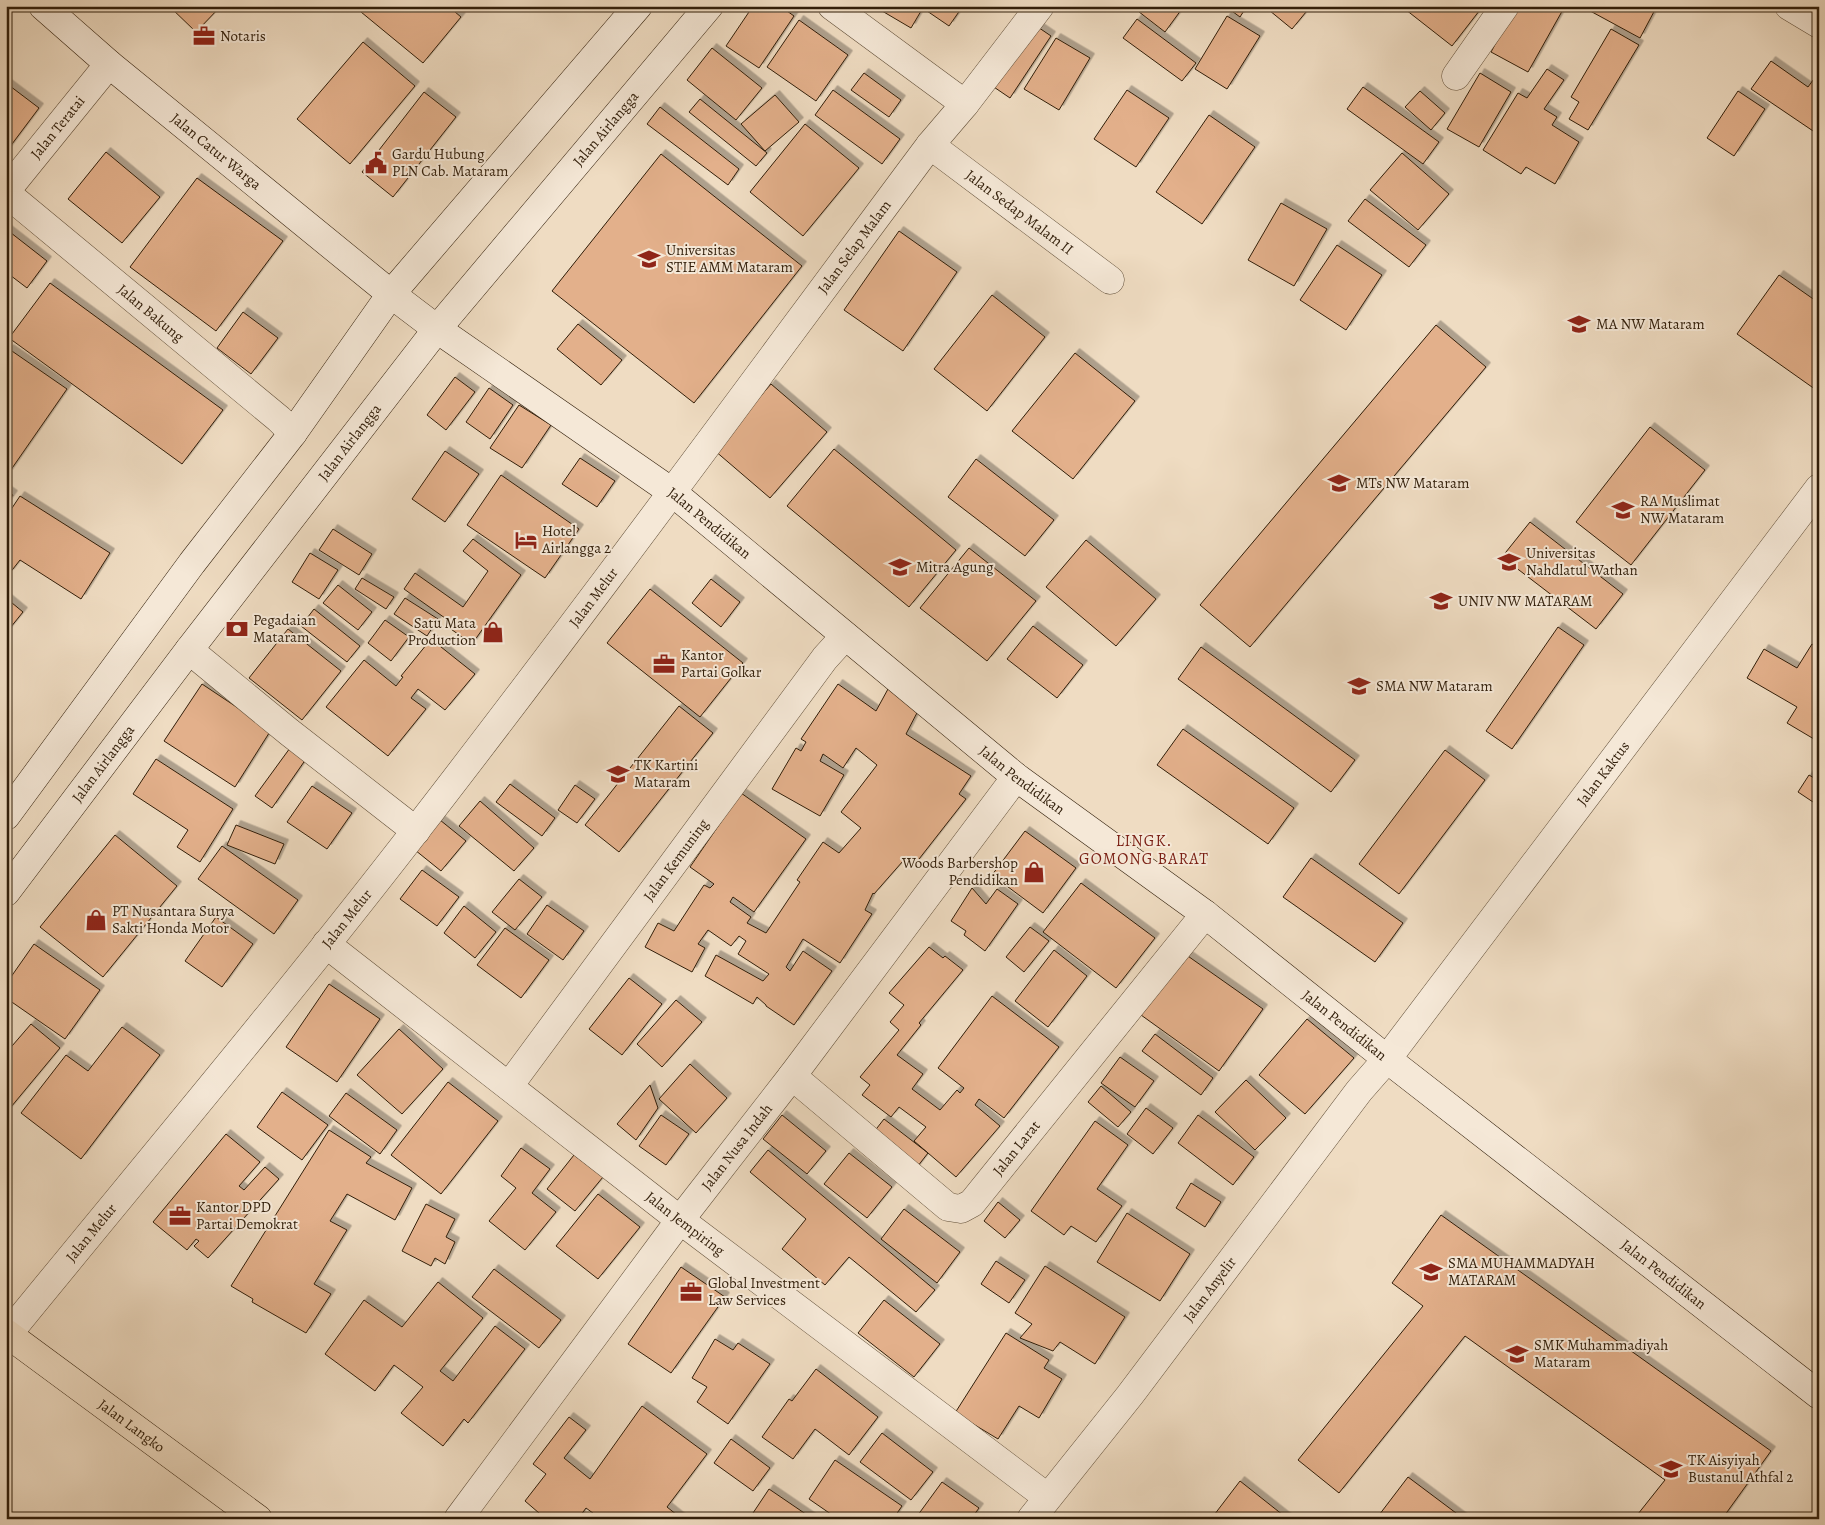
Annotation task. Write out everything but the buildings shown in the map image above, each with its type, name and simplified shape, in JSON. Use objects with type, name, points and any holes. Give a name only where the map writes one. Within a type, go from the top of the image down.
[{"type":"main road","name":"Jalan Langko","points":[[7,1334],[258,1519]]},
{"type":"street","name":"Jalan Catur Warga","points":[[43,6],[109,64],[391,294]]},
{"type":"street","points":[[6,816],[192,563],[293,433],[391,294],[638,6]]},
{"type":"street","name":"Jalan Airlangga","points":[[6,892],[189,650],[437,329],[709,6]]},
{"type":"street","points":[[832,6],[965,104]]},
{"type":"street","name":"Jalan Selap Malam","points":[[672,492],[930,145],[965,104],[1040,6]]},
{"type":"street","points":[[1456,76],[1505,6]]},
{"type":"street","points":[[1790,6],[1819,24]]},
{"type":"street","name":"Jalan Teratai","points":[[6,192],[109,64]]},
{"type":"street","name":"Jalan Sedap Malam II","points":[[930,145],[1110,280]]},
{"type":"street","name":"Jalan Bakung","points":[[6,192],[279,419],[293,433]]},
{"type":"street","name":"Jalan Pendidikan","points":[[391,294],[437,329],[672,492],[1016,777],[1205,914],[1387,1059],[1819,1395]]},
{"type":"street","name":"Jalan Kaktus","points":[[1387,1059],[1819,488]]},
{"type":"street","name":"Jalan Melur","points":[[7,1334],[416,831],[672,492]]},
{"type":"street","name":"Jalan Kemuning","points":[[509,1086],[825,658],[845,636]]},
{"type":"street","points":[[189,650],[289,732],[416,831]]},
{"type":"street","name":"Jalan Nusa Indah","points":[[458,1519],[680,1220],[792,1076],[1016,777]]},
{"type":"street","name":"Jalan Larat","points":[[792,1076],[948,1207],[962,1209],[972,1202],[1205,914]]},
{"type":"street","name":"Jalan Jempiring","points":[[326,944],[680,1220],[1047,1497]]},
{"type":"street","name":"Jalan Anyelir","points":[[1030,1519],[1130,1396],[1359,1091],[1387,1059]]},
{"type":"place","name":"Notaris","points":[[204,36]]},
{"type":"place","name":"Gardu Hubung PLN Cab. Mataram","points":[[376,163]]},
{"type":"place","name":"Universitas STIE AMM Mataram","points":[[649,259]]},
{"type":"place","name":"MA NW Mataram","points":[[1579,324]]},
{"type":"place","name":"MTs NW Mataram","points":[[1339,483]]},
{"type":"place","name":"RA Muslimat NW Mataram","points":[[1623,510]]},
{"type":"place","name":"Hotel Airlangga 2","points":[[526,540]]},
{"type":"place","name":"Universitas Nahdlatul Wathan","points":[[1509,562]]},
{"type":"place","name":"Mitra Agung","points":[[900,567]]},
{"type":"place","name":"UNIV NW MATARAM","points":[[1441,601]]},
{"type":"place","name":"Pegadaian Mataram","points":[[237,629]]},
{"type":"place","name":"Satu Mata Production","points":[[493,632]]},
{"type":"place","name":"Kantor Partai Golkar","points":[[664,664]]},
{"type":"place","name":"SMA NW Mataram","points":[[1359,686]]},
{"type":"place","name":"TK Kartini Mataram","points":[[618,774]]},
{"type":"place","name":"Woods Barbershop Pendidikan","points":[[1034,872]]},
{"type":"place","name":"PT Nusantara Surya Sakti Honda Motor","points":[[96,920]]},
{"type":"place","name":"Kantor DPD Partai Demokrat","points":[[180,1216]]},
{"type":"place","name":"SMA MUHAMMADYAH MATARAM","points":[[1431,1272]]},
{"type":"place","name":"Global Investment Law Services","points":[[691,1292]]},
{"type":"place","name":"SMK Muhammadiyah Mataram","points":[[1517,1354]]},
{"type":"place","name":"TK Aisyiyah Bustanul Athfal 2","points":[[1671,1469]]},
{"type":"district","name":"LINGK. GOMONG BARAT","points":[[1144,850]]}]
